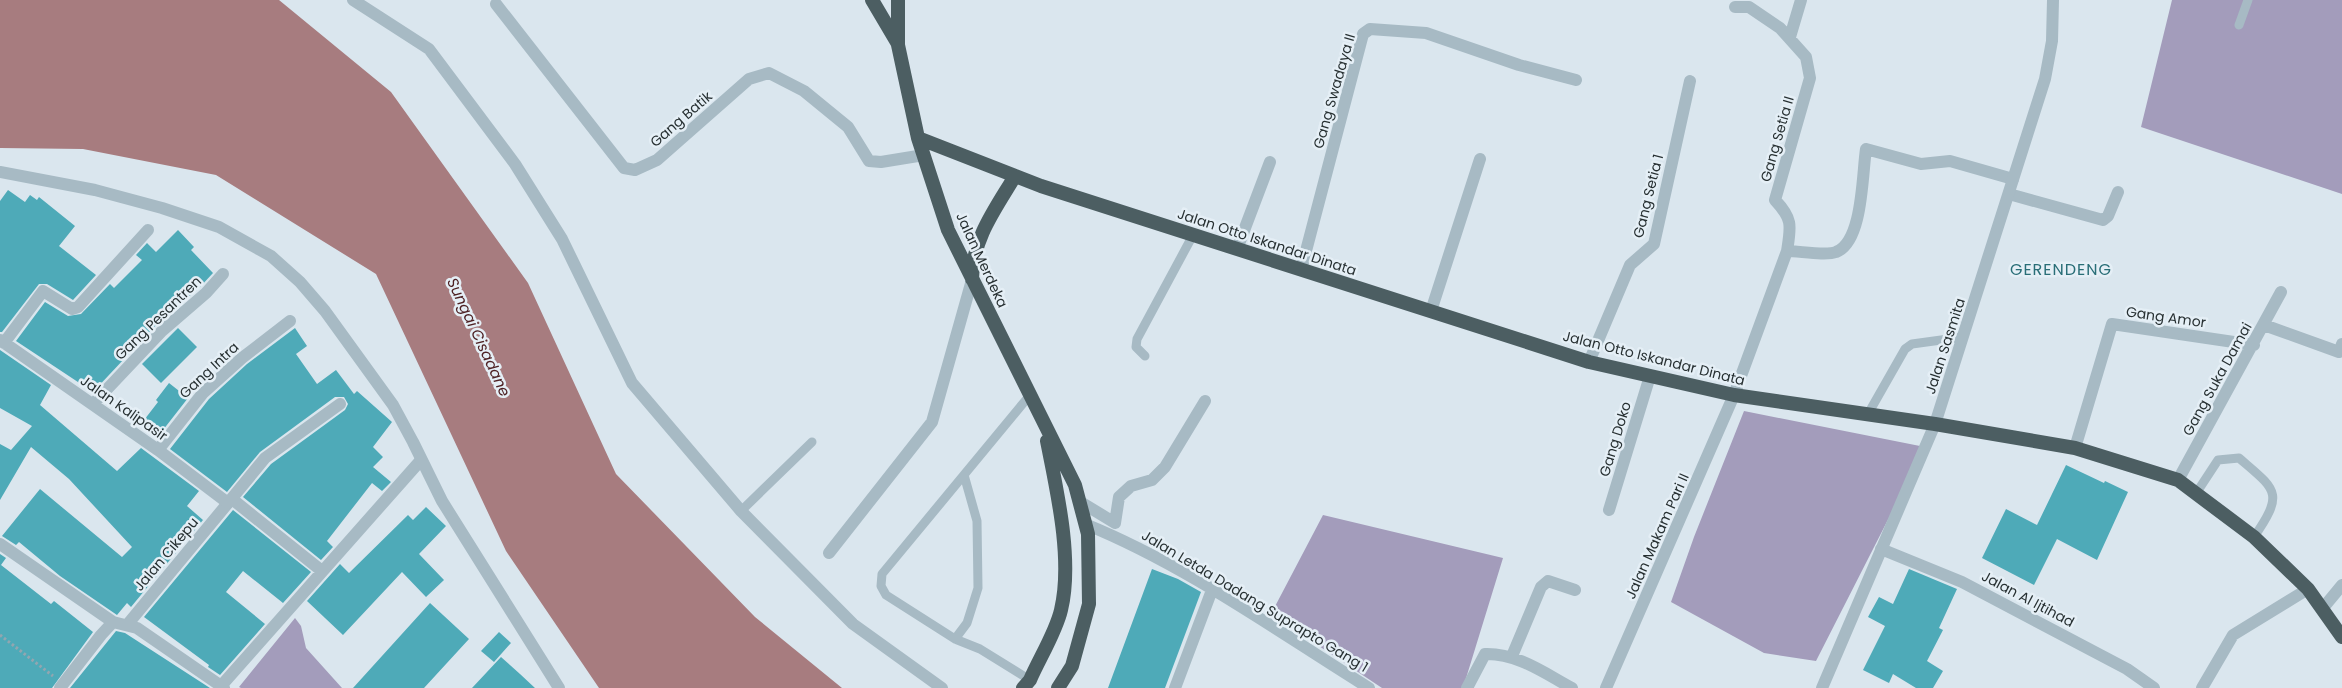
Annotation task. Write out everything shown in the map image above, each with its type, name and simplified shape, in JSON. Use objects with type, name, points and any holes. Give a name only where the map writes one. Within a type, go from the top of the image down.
[{"type":"highway","name":"Jalan Merdeka","points":[[872,0],[898,45]]},
{"type":"highway","name":"Jalan Merdeka","points":[[898,0],[898,45],[918,138],[948,230],[1075,485],[1088,534],[1089,604],[1072,666],[1058,688]]},
{"type":"highway","name":"Jalan Otto Iskandar Dinata","points":[[918,138],[1015,176],[1589,362],[1734,395],[1936,424],[2075,448],[2178,480],[2197,492],[2254,536],[2308,589],[2342,637]]},
{"type":"highway","points":[[972,280],[972,268],[980,234],[1015,176]]},
{"type":"highway","name":"Jalan Merdeka","points":[[1027,684],[1061,612],[1066,580],[1059,501],[1043,423]]},
{"type":"street","points":[[353,0],[429,50],[515,164],[562,239],[632,383],[741,511],[853,624],[942,688]]},
{"type":"street","points":[[1790,37],[1801,0]]},
{"type":"street","name":"Jalan Sasmita","points":[[1822,688],[1936,424],[2045,79],[2052,41],[2053,0]]},
{"type":"street","name":"Gang Batik","points":[[496,4],[624,168],[635,170],[657,160],[750,79],[768,73],[804,91],[848,127],[869,160],[881,162],[924,155]]},
{"type":"street","name":"Gang Setia II","points":[[1734,395],[1787,250],[1790,230],[1788,214],[1775,200],[1810,78],[1806,57],[1790,37],[1749,7],[1735,7]]},
{"type":"street","name":"Gang Swadaya II","points":[[1301,270],[1363,34],[1370,29],[1426,33],[1507,60],[1576,80]]},
{"type":"street","name":"Gang Setia 1","points":[[1589,362],[1630,265],[1654,244],[1690,82]]},
{"type":"street","points":[[1787,250],[1834,253],[1845,248],[1856,229],[1866,149],[1921,164],[1950,161],[2013,179]]},
{"type":"street","points":[[1431,311],[1480,159]]},
{"type":"street","points":[[1237,249],[1270,162]]},
{"type":"street","points":[[0,172],[95,190],[162,208],[219,227],[270,256],[300,282],[325,311],[365,364],[392,405],[442,501],[559,688]]},
{"type":"street","points":[[2009,194],[2103,220],[2108,216],[2118,192]]},
{"type":"street","points":[[1,344],[43,291],[72,309],[78,307],[148,230]]},
{"type":"street","name":"Gang Pesantren","points":[[94,404],[162,331],[206,293],[223,274]]},
{"type":"street","points":[[830,553],[932,422],[972,280]]},
{"type":"street","name":"Gang Suka Damai","points":[[2178,480],[2254,345],[2281,292]]},
{"type":"street","name":"Gang Intra","points":[[158,450],[203,393],[242,358],[290,321]]},
{"type":"street","name":"Gang Amor","points":[[2075,448],[2112,324],[2254,345]]},
{"type":"street","points":[[2264,325],[2339,352],[2342,344]]},
{"type":"street","name":"Jalan Kalipasir","points":[[1,344],[94,404],[230,501],[322,571]]},
{"type":"street","name":"Gang Doko","points":[[1610,510],[1650,376]]},
{"type":"street","name":"Jalan Makam Pari II","points":[[1606,688],[1734,395]]},
{"type":"street","points":[[1079,500],[1115,523],[1119,497],[1130,486],[1152,480],[1165,467],[1205,401]]},
{"type":"street","name":"Jalan Cikepu","points":[[127,625],[265,458],[340,404]]},
{"type":"street","points":[[0,544],[113,622],[137,628],[222,687],[322,571],[422,460]]},
{"type":"street","name":"Jalan Letda Dadang Suprapto Gang 1","points":[[1085,524],[1125,540],[1212,590],[1369,688]]},
{"type":"street","name":"Jalan Al Ijtihad","points":[[1881,549],[1962,582],[2127,669],[2154,688]]},
{"type":"street","points":[[1512,656],[1541,587],[1548,581],[1575,590]]},
{"type":"street","points":[[2322,608],[2342,585]]},
{"type":"street","points":[[2202,688],[2232,635],[2308,589]]},
{"type":"street","points":[[1175,688],[1212,590]]},
{"type":"street","points":[[62,686],[113,622]]},
{"type":"street","points":[[1468,688],[1485,654],[1512,656],[1572,688]]},
{"type":"lane","points":[[2240,25],[2248,0]]},
{"type":"lane","points":[[1145,356],[1136,347],[1137,339],[1193,235]]},
{"type":"lane","points":[[1868,414],[1905,349],[1912,344],[1963,336]]},
{"type":"lane","points":[[1027,684],[980,649],[955,638],[886,595],[881,586],[882,574],[1030,394]]},
{"type":"lane","points":[[741,511],[812,442]]},
{"type":"lane","points":[[2197,492],[2218,460],[2238,458],[2269,483],[2274,497],[2270,513],[2254,536]]},
{"type":"lane","points":[[955,638],[967,623],[978,588],[977,521],[964,475]]},
{"type":"path","points":[[0,635],[62,686]]},
{"type":"shaded area","points":[[2172,0],[2342,0],[2342,194],[2141,127]]},
{"type":"shaded area","points":[[1744,411],[1925,447],[1816,661],[1764,653],[1671,602],[1694,537]]},
{"type":"shaded area","points":[[1323,515],[1503,558],[1463,688],[1382,688],[1271,614]]},
{"type":"shaded area","points":[[295,618],[301,626],[306,648],[342,688],[239,687]]},
{"type":"water","name":"Sungai Cisadane","points":[[0,0],[279,0],[391,92],[528,283],[616,474],[755,617],[842,688],[599,688],[506,551],[376,274],[216,175],[83,149],[0,148]]},
{"type":"building","points":[[8,190],[25,202],[30,195],[37,200],[39,197],[75,226],[59,246],[96,275],[73,300],[47,284],[39,284],[2,332],[0,332],[0,201]]},
{"type":"building","points":[[178,230],[194,247],[191,250],[213,273],[200,287],[156,325],[93,392],[16,341],[45,302],[68,316],[81,314],[110,284],[114,288],[142,260],[136,255],[147,243],[156,252]]},
{"type":"building","points":[[178,328],[197,347],[161,383],[142,364]]},
{"type":"building","points":[[295,328],[307,346],[296,354],[317,384],[336,370],[354,394],[357,391],[392,422],[373,447],[383,457],[373,467],[391,482],[382,491],[372,483],[327,541],[333,547],[321,560],[243,497],[271,464],[345,410],[348,404],[344,397],[335,397],[260,452],[227,492],[170,449],[209,399],[247,364]]},
{"type":"building","points":[[0,350],[51,385],[40,405],[117,471],[141,448],[199,491],[187,506],[203,520],[131,607],[127,603],[117,615],[60,576],[19,542],[16,545],[2,536],[40,489],[122,557],[132,547],[69,479],[31,447],[0,500],[0,444],[11,450],[32,426],[0,408]]},
{"type":"building","points":[[169,383],[188,398],[156,439],[153,436],[155,435],[141,424],[158,402],[156,400]]},
{"type":"building","points":[[2066,465],[2128,492],[2097,560],[2057,539],[2034,585],[1982,558],[2006,509],[2037,525]]},
{"type":"building","points":[[426,507],[446,526],[419,554],[444,580],[426,597],[402,572],[343,635],[307,601],[340,564],[349,573],[408,515],[413,520]]},
{"type":"building","points":[[233,510],[311,572],[283,603],[243,571],[226,592],[265,624],[220,675],[144,617]]},
{"type":"building","points":[[0,554],[6,558],[1,565],[51,604],[54,601],[93,632],[52,688],[0,688]]},
{"type":"building","points":[[1152,569],[1178,579],[1201,592],[1165,688],[1108,688]]},
{"type":"building","points":[[1909,569],[1957,589],[1939,628],[1943,630],[1927,661],[1943,671],[1933,688],[1916,688],[1893,674],[1889,683],[1863,670],[1885,626],[1868,617],[1879,597],[1893,604]]},
{"type":"building","points":[[430,603],[469,639],[424,688],[353,688]]},
{"type":"building","points":[[116,631],[125,633],[210,688],[70,688]]},
{"type":"building","points":[[499,632],[511,643],[494,662],[481,651]]},
{"type":"building","points":[[501,657],[520,674],[535,688],[472,688]]},
{"type":"district","name":"GERENDENG","points":[[2061,269]]}]
